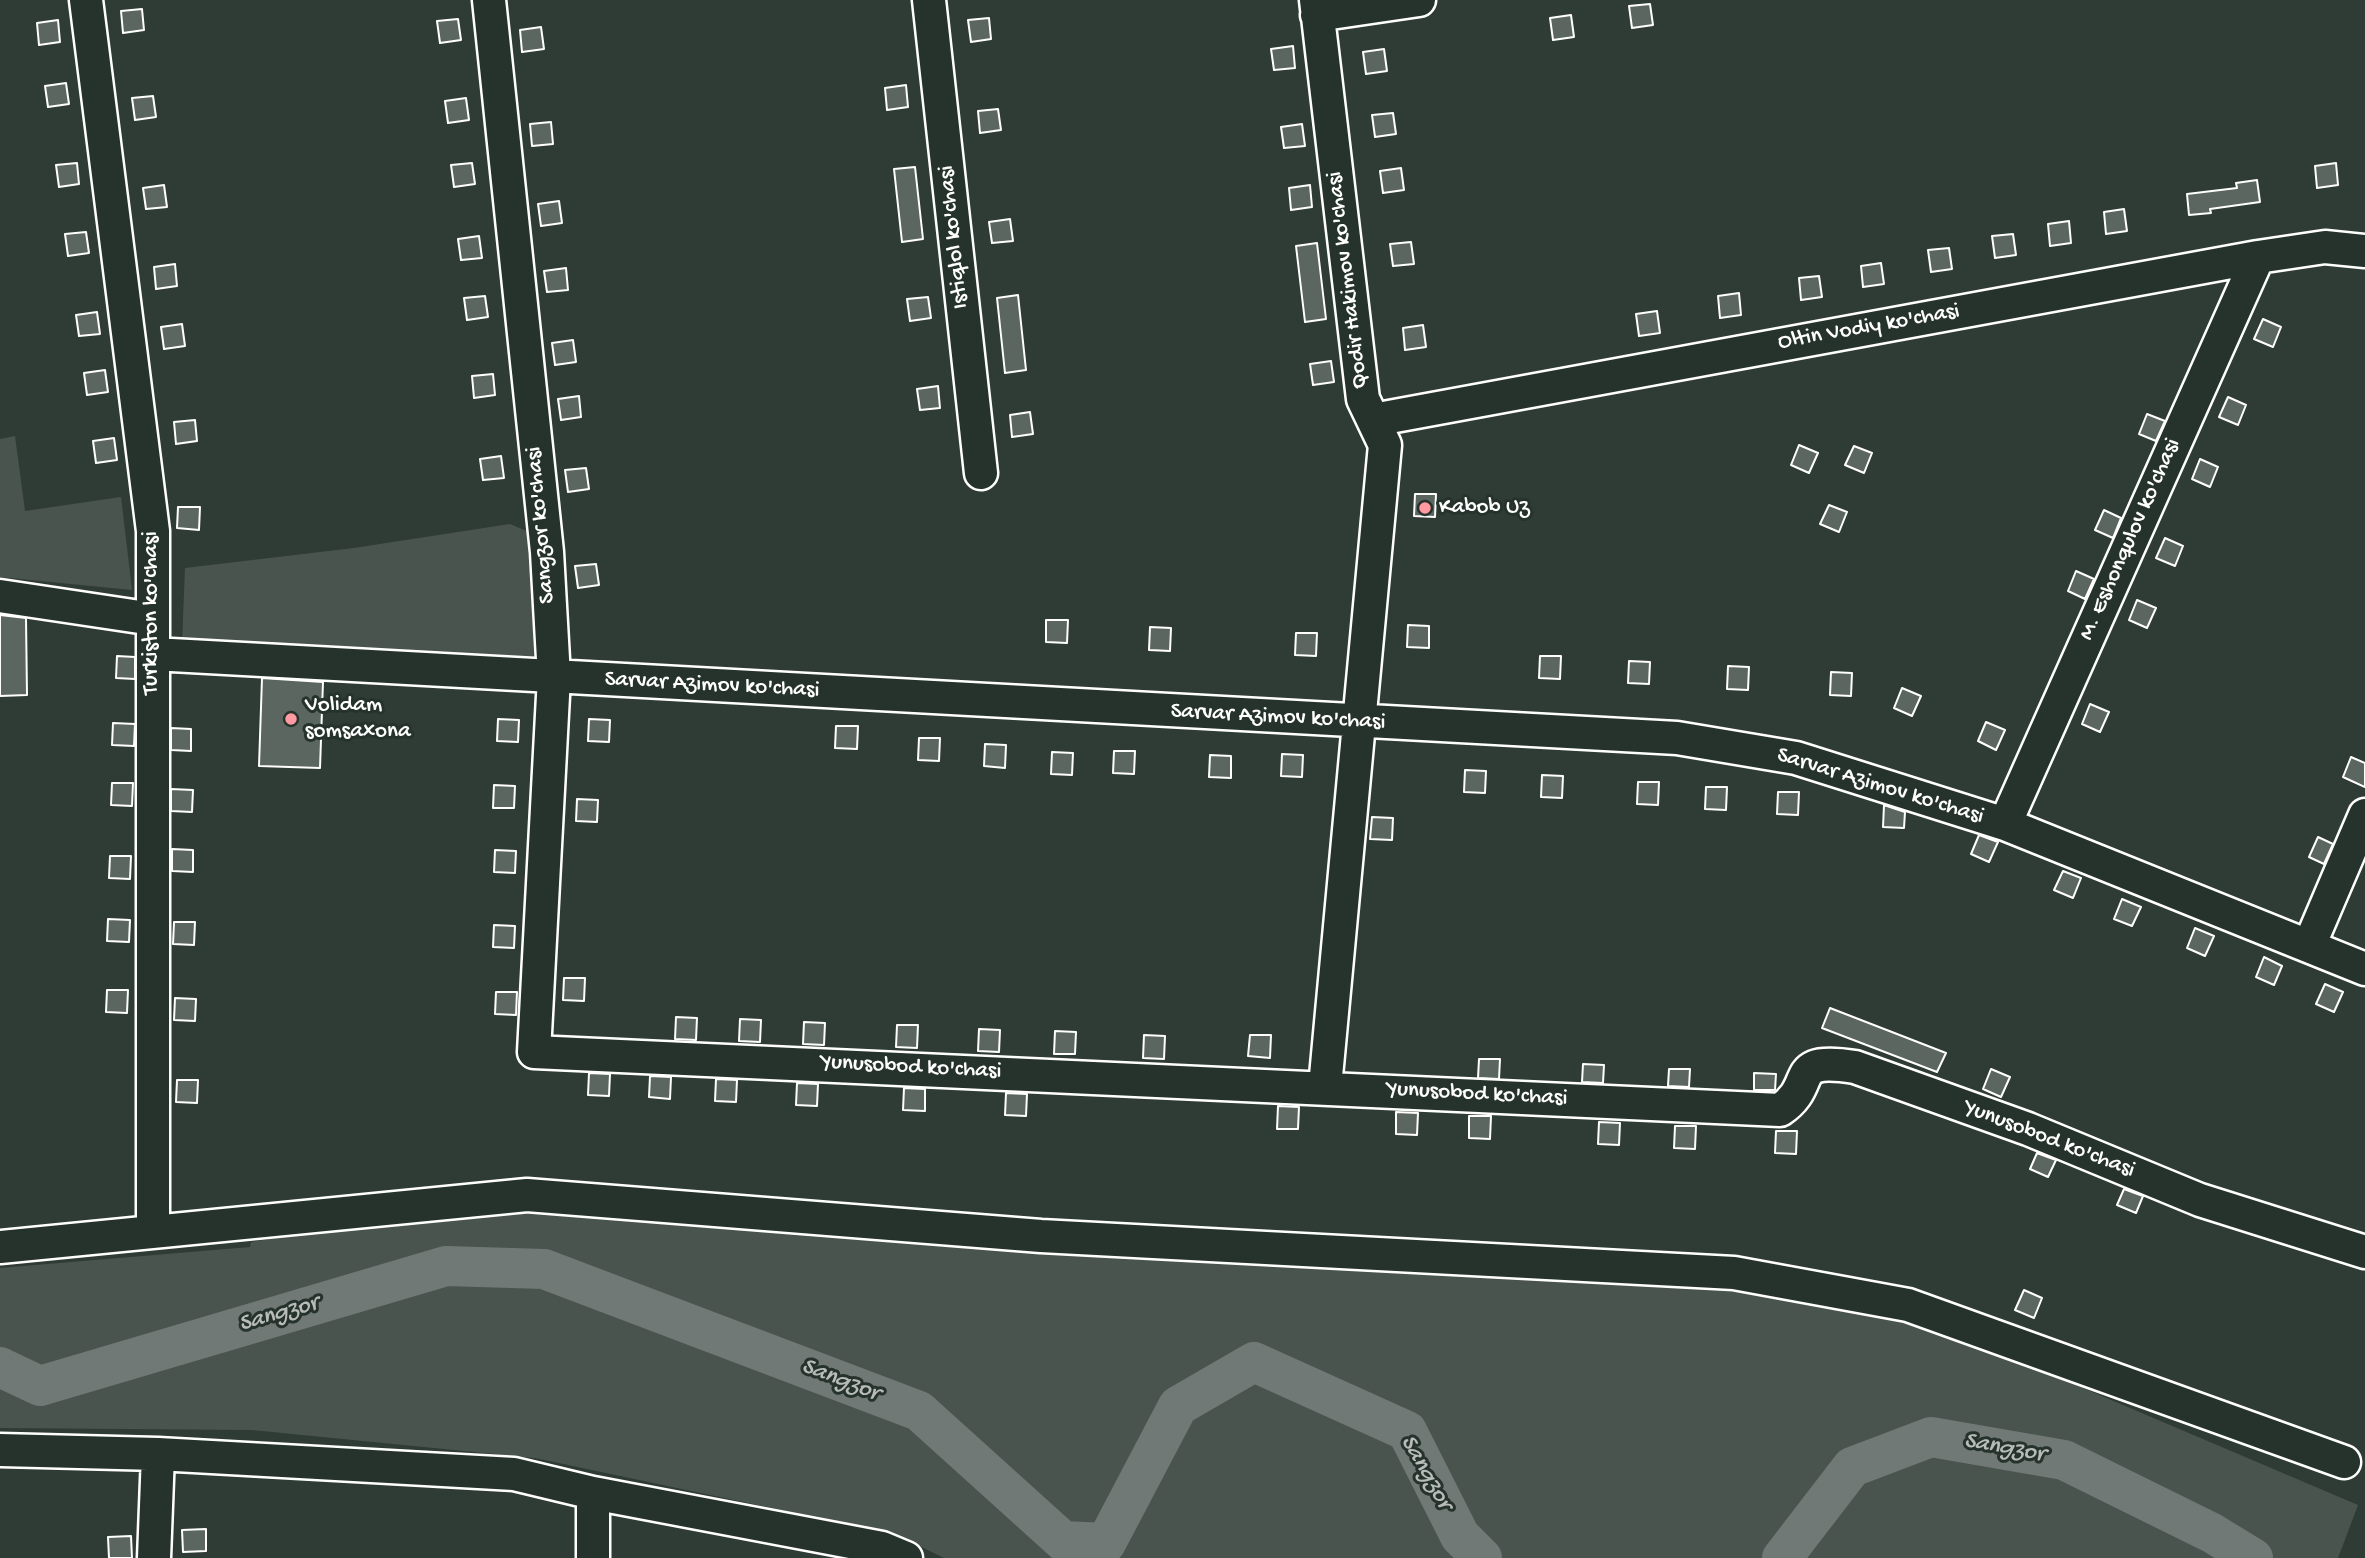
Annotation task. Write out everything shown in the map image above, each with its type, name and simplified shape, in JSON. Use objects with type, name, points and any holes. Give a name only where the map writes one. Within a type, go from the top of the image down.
[{"type":"street","name":"Turkiston ko'chasi","points":[[86,0],[153,531],[153,1231]]},
{"type":"street","name":"Sangzor ko'chasi","points":[[489,0],[547,552],[554,677],[534,1052]]},
{"type":"street","name":"Istiqlol ko'chasi","points":[[929,0],[981,473]]},
{"type":"street","points":[[1317,8],[1419,0]]},
{"type":"street","name":"Qodir Hakimov ko'chasi","points":[[1317,8],[1363,399],[1385,445],[1325,1087]]},
{"type":"street","name":"Oltin Vodiy ko'chasi","points":[[1373,420],[2258,257],[2325,247],[2365,251]]},
{"type":"street","name":"M. Eshonqulov ko'chasi","points":[[2005,824],[2258,257]]},
{"type":"street","points":[[0,596],[153,619]]},
{"type":"street","name":"Sarvar Azimov ko'chasi","points":[[153,654],[1677,738],[1796,758],[2005,824],[2365,969]]},
{"type":"street","points":[[2309,946],[2365,815]]},
{"type":"street","name":"Yunusobod ko'chasi","points":[[534,1052],[1780,1110],[1788,1105],[1809,1069],[1826,1062],[1855,1067],[2028,1129],[2200,1200],[2365,1252]]},
{"type":"street","points":[[0,1247],[527,1195],[1041,1236],[1734,1273],[1908,1305],[2344,1462]]},
{"type":"street","points":[[0,1450],[158,1454],[514,1474],[593,1493],[882,1548],[906,1558]]},
{"type":"street","points":[[154,1558],[158,1454]]},
{"type":"street","points":[[593,1493],[593,1558]]},
{"type":"shaded area","points":[[15,436],[25,511],[121,497],[132,590],[0,577],[0,439]]},
{"type":"shaded area","points":[[510,524],[531,533],[534,665],[182,644],[185,568],[354,548]]},
{"type":"shaded area","points":[[535,1211],[1745,1285],[1956,1334],[2358,1505],[2338,1558],[944,1558],[895,1534],[535,1458],[252,1430],[0,1428],[0,1268],[250,1247],[251,1242],[366,1223]]},
{"type":"building","points":[[1650,4],[1653,25],[1632,28],[1629,6]]},
{"type":"building","points":[[142,9],[144,30],[123,33],[121,11]]},
{"type":"building","points":[[1571,15],[1574,37],[1553,40],[1550,18]]},
{"type":"building","points":[[989,18],[991,39],[971,42],[968,20]]},
{"type":"building","points":[[458,19],[461,40],[440,43],[437,21]]},
{"type":"building","points":[[58,20],[60,42],[39,45],[37,23]]},
{"type":"building","points":[[541,27],[544,49],[522,52],[520,30]]},
{"type":"building","points":[[1293,46],[1295,68],[1274,70],[1271,49]]},
{"type":"building","points":[[1384,49],[1387,71],[1366,74],[1363,52]]},
{"type":"building","points":[[66,83],[69,104],[48,107],[45,86]]},
{"type":"building","points":[[906,85],[908,107],[887,110],[885,88]]},
{"type":"building","points":[[153,96],[156,117],[135,120],[132,98]]},
{"type":"building","points":[[466,98],[469,120],[448,123],[445,101]]},
{"type":"building","points":[[998,109],[1001,130],[980,133],[978,111]]},
{"type":"building","points":[[1393,113],[1396,134],[1375,137],[1372,115]]},
{"type":"building","points":[[551,122],[553,144],[532,146],[530,124]]},
{"type":"building","points":[[1302,124],[1305,146],[1284,148],[1281,127]]},
{"type":"building","points":[[77,163],[79,184],[59,187],[56,165]]},
{"type":"building","points":[[472,163],[475,184],[454,187],[451,165]]},
{"type":"building","points":[[2336,163],[2338,185],[2317,188],[2315,166]]},
{"type":"building","points":[[915,167],[923,239],[902,242],[894,169]]},
{"type":"building","points":[[1401,168],[1404,190],[1383,193],[1380,171]]},
{"type":"building","points":[[2257,180],[2260,202],[2210,209],[2211,213],[2189,215],[2187,194],[2237,188],[2236,183]]},
{"type":"building","points":[[164,185],[167,207],[146,209],[143,188]]},
{"type":"building","points":[[1310,185],[1312,207],[1291,210],[1289,188]]},
{"type":"building","points":[[559,201],[562,223],[541,226],[538,204]]},
{"type":"building","points":[[2124,209],[2127,231],[2106,234],[2104,212]]},
{"type":"building","points":[[1010,219],[1013,241],[992,243],[989,222]]},
{"type":"building","points":[[2069,221],[2071,243],[2050,246],[2048,224]]},
{"type":"building","points":[[86,232],[89,253],[68,256],[65,234]]},
{"type":"building","points":[[2013,234],[2016,255],[1995,258],[1992,236]]},
{"type":"building","points":[[479,236],[482,258],[461,260],[458,239]]},
{"type":"building","points":[[1411,242],[1414,264],[1393,266],[1390,244]]},
{"type":"building","points":[[1317,243],[1326,319],[1305,322],[1296,246]]},
{"type":"building","points":[[1949,248],[1952,269],[1931,272],[1928,250]]},
{"type":"building","points":[[1881,263],[1884,284],[1863,287],[1861,266]]},
{"type":"building","points":[[175,264],[177,286],[156,289],[154,267]]},
{"type":"building","points":[[566,268],[568,290],[547,292],[544,271]]},
{"type":"building","points":[[1819,276],[1822,297],[1801,300],[1799,278]]},
{"type":"building","points":[[1739,293],[1741,315],[1720,318],[1718,296]]},
{"type":"building","points":[[1018,295],[1026,370],[1005,373],[997,298]]},
{"type":"building","points":[[485,296],[488,317],[467,320],[464,298]]},
{"type":"building","points":[[928,297],[931,318],[910,321],[907,299]]},
{"type":"building","points":[[1657,311],[1660,333],[1639,336],[1636,314]]},
{"type":"building","points":[[97,312],[100,334],[79,336],[76,315]]},
{"type":"building","points":[[2263,319],[2281,327],[2273,347],[2254,339]]},
{"type":"building","points":[[182,324],[185,346],[164,349],[161,327]]},
{"type":"building","points":[[1423,325],[1426,347],[1405,350],[1403,328]]},
{"type":"building","points":[[573,340],[576,362],[555,365],[552,343]]},
{"type":"building","points":[[1331,361],[1334,382],[1313,385],[1310,364]]},
{"type":"building","points":[[105,370],[108,392],[87,395],[84,373]]},
{"type":"building","points":[[493,374],[495,395],[474,398],[472,376]]},
{"type":"building","points":[[938,386],[940,408],[920,410],[917,389]]},
{"type":"building","points":[[579,396],[581,417],[561,420],[558,399]]},
{"type":"building","points":[[2228,397],[2246,405],[2238,425],[2219,417]]},
{"type":"building","points":[[1030,412],[1033,434],[1012,437],[1010,415]]},
{"type":"building","points":[[2147,414],[2165,421],[2156,441],[2139,434]]},
{"type":"building","points":[[195,420],[197,441],[176,444],[174,422]]},
{"type":"building","points":[[114,438],[117,460],[96,463],[93,441]]},
{"type":"building","points":[[1799,445],[1818,453],[1809,473],[1791,465]]},
{"type":"building","points":[[1854,446],[1872,453],[1864,473],[1845,465]]},
{"type":"building","points":[[501,456],[504,478],[483,480],[480,459]]},
{"type":"building","points":[[2200,459],[2218,467],[2210,487],[2192,479]]},
{"type":"building","points":[[586,468],[589,489],[568,492],[565,470]]},
{"type":"building","points":[[1415,494],[1436,494],[1435,517],[1414,516]]},
{"type":"building","points":[[1829,505],[1847,512],[1839,532],[1820,524]]},
{"type":"building","points":[[178,507],[200,507],[199,530],[177,528]]},
{"type":"building","points":[[2104,510],[2121,518],[2113,538],[2095,530]]},
{"type":"building","points":[[2165,538],[2183,546],[2175,566],[2156,558]]},
{"type":"building","points":[[596,564],[599,585],[578,588],[575,566]]},
{"type":"building","points":[[2076,571],[2094,579],[2085,599],[2068,591]]},
{"type":"building","points":[[2137,600],[2156,608],[2147,628],[2129,620]]},
{"type":"building","points":[[0,615],[26,618],[27,695],[0,696]]},
{"type":"building","points":[[1046,620],[1068,620],[1067,643],[1046,642]]},
{"type":"building","points":[[1408,625],[1429,626],[1429,648],[1407,647]]},
{"type":"building","points":[[1150,627],[1171,628],[1170,651],[1149,650]]},
{"type":"building","points":[[1296,633],[1317,633],[1316,656],[1295,655]]},
{"type":"building","points":[[117,656],[135,657],[135,679],[116,678]]},
{"type":"building","points":[[1540,656],[1561,656],[1560,679],[1539,678]]},
{"type":"building","points":[[1629,661],[1650,662],[1649,684],[1628,683]]},
{"type":"building","points":[[1728,666],[1749,667],[1748,690],[1727,689]]},
{"type":"building","points":[[1831,672],[1852,673],[1851,696],[1830,695]]},
{"type":"building","name":"Volidam somsaxona","points":[[262,678],[323,682],[320,768],[259,766]]},
{"type":"building","points":[[1902,688],[1921,696],[1912,716],[1894,708]]},
{"type":"building","points":[[2090,704],[2109,712],[2100,732],[2082,724]]},
{"type":"building","points":[[498,719],[519,720],[518,742],[497,741]]},
{"type":"building","points":[[589,719],[610,720],[609,742],[588,741]]},
{"type":"building","points":[[1986,722],[2005,730],[1996,750],[1978,741]]},
{"type":"building","points":[[113,723],[135,724],[134,746],[112,745]]},
{"type":"building","points":[[836,726],[858,726],[857,749],[835,748]]},
{"type":"building","points":[[171,728],[191,729],[191,751],[171,750]]},
{"type":"building","points":[[919,738],[940,738],[939,761],[918,760]]},
{"type":"building","points":[[985,744],[1006,745],[1005,768],[984,766]]},
{"type":"building","points":[[1114,751],[1135,751],[1134,774],[1113,773]]},
{"type":"building","points":[[1052,752],[1073,753],[1072,775],[1051,774]]},
{"type":"building","points":[[1282,754],[1303,755],[1302,777],[1281,776]]},
{"type":"building","points":[[1210,755],[1231,756],[1231,778],[1209,777]]},
{"type":"building","points":[[2351,757],[2365,763],[2365,787],[2343,777]]},
{"type":"building","points":[[1465,770],[1486,771],[1485,793],[1464,792]]},
{"type":"building","points":[[1542,775],[1563,776],[1562,798],[1541,797]]},
{"type":"building","points":[[1638,782],[1659,782],[1658,805],[1637,804]]},
{"type":"building","points":[[112,783],[133,783],[132,806],[111,805]]},
{"type":"building","points":[[494,785],[515,786],[514,808],[493,808]]},
{"type":"building","points":[[1706,787],[1727,787],[1726,810],[1705,809]]},
{"type":"building","points":[[171,789],[193,790],[192,812],[171,811]]},
{"type":"building","points":[[1778,792],[1799,792],[1798,815],[1777,814]]},
{"type":"building","points":[[577,799],[598,800],[597,822],[576,821]]},
{"type":"building","points":[[1884,805],[1905,812],[1904,828],[1883,827]]},
{"type":"building","points":[[1372,817],[1393,818],[1392,840],[1370,839]]},
{"type":"building","points":[[1979,835],[1998,842],[1989,862],[1971,854]]},
{"type":"building","points":[[2318,837],[2333,844],[2324,864],[2309,857]]},
{"type":"building","points":[[172,849],[193,850],[193,872],[172,871]]},
{"type":"building","points":[[495,850],[516,851],[515,873],[494,872]]},
{"type":"building","points":[[110,856],[131,856],[130,879],[109,878]]},
{"type":"building","points":[[2063,871],[2081,878],[2073,898],[2054,890]]},
{"type":"building","points":[[2122,899],[2141,907],[2132,926],[2114,919]]},
{"type":"building","points":[[108,919],[130,920],[129,942],[107,941]]},
{"type":"building","points":[[174,922],[195,922],[194,945],[173,944]]},
{"type":"building","points":[[494,925],[515,926],[514,948],[493,947]]},
{"type":"building","points":[[2195,928],[2214,936],[2205,956],[2187,948]]},
{"type":"building","points":[[2264,957],[2282,966],[2274,985],[2256,977]]},
{"type":"building","points":[[564,978],[585,978],[584,1001],[563,1000]]},
{"type":"building","points":[[2325,984],[2343,992],[2334,1012],[2316,1004]]},
{"type":"building","points":[[107,990],[128,990],[127,1013],[106,1012]]},
{"type":"building","points":[[496,992],[517,992],[516,1015],[495,1014]]},
{"type":"building","points":[[175,998],[196,999],[195,1021],[174,1020]]},
{"type":"building","points":[[1830,1008],[1946,1053],[1937,1072],[1822,1028]]},
{"type":"building","points":[[676,1017],[697,1018],[696,1040],[675,1039]]},
{"type":"building","points":[[740,1019],[761,1020],[760,1042],[739,1041]]},
{"type":"building","points":[[804,1022],[825,1023],[824,1045],[803,1044]]},
{"type":"building","points":[[897,1025],[918,1025],[917,1048],[896,1047]]},
{"type":"building","points":[[979,1029],[1000,1030],[999,1052],[978,1051]]},
{"type":"building","points":[[1055,1031],[1076,1032],[1075,1054],[1054,1054]]},
{"type":"building","points":[[1144,1035],[1165,1036],[1164,1059],[1143,1058]]},
{"type":"building","points":[[1250,1035],[1271,1035],[1270,1058],[1248,1056]]},
{"type":"building","points":[[1479,1059],[1500,1059],[1499,1079],[1478,1078]]},
{"type":"building","points":[[1583,1064],[1604,1065],[1603,1083],[1582,1082]]},
{"type":"building","points":[[1669,1069],[1690,1069],[1689,1087],[1668,1086]]},
{"type":"building","points":[[1991,1069],[2010,1077],[2001,1097],[1983,1089]]},
{"type":"building","points":[[589,1073],[610,1074],[609,1096],[588,1095]]},
{"type":"building","points":[[1754,1073],[1776,1074],[1775,1090],[1754,1090]]},
{"type":"building","points":[[650,1076],[671,1077],[670,1099],[649,1097]]},
{"type":"building","points":[[716,1079],[737,1080],[736,1102],[715,1101]]},
{"type":"building","points":[[177,1080],[198,1080],[197,1103],[176,1102]]},
{"type":"building","points":[[797,1083],[818,1084],[817,1106],[796,1105]]},
{"type":"building","points":[[904,1088],[925,1089],[925,1111],[903,1110]]},
{"type":"building","points":[[1006,1093],[1027,1094],[1026,1116],[1005,1115]]},
{"type":"building","points":[[1278,1106],[1299,1107],[1298,1129],[1277,1129]]},
{"type":"building","points":[[1396,1112],[1418,1113],[1417,1135],[1396,1134]]},
{"type":"building","points":[[1469,1116],[1491,1116],[1490,1139],[1469,1138]]},
{"type":"building","points":[[1599,1122],[1620,1123],[1619,1145],[1598,1144]]},
{"type":"building","points":[[1675,1126],[1696,1126],[1695,1149],[1674,1148]]},
{"type":"building","points":[[1776,1131],[1797,1131],[1796,1154],[1775,1153]]},
{"type":"building","points":[[2037,1153],[2056,1160],[2048,1177],[2030,1169]]},
{"type":"building","points":[[2124,1189],[2143,1196],[2136,1213],[2117,1205]]},
{"type":"building","points":[[2024,1290],[2042,1298],[2034,1318],[2015,1310]]},
{"type":"building","points":[[206,1529],[206,1551],[183,1552],[182,1530]]},
{"type":"building","points":[[131,1536],[132,1558],[109,1558],[108,1537]]},
{"type":"waterway","name":"Sangzor","points":[[0,1367],[40,1386],[446,1266],[544,1269],[919,1411],[1063,1541],[1106,1543],[1178,1406],[1254,1362],[1407,1431],[1460,1536],[1482,1558]]},
{"type":"waterway","name":"Sangzor","points":[[1782,1558],[1852,1467],[1931,1437],[2064,1460],[2212,1533],[2253,1558]]},
{"type":"place","name":"Kabob Uz","points":[[1425,508]]},
{"type":"place","name":"Volidam somsaxona","points":[[291,719]]}]
